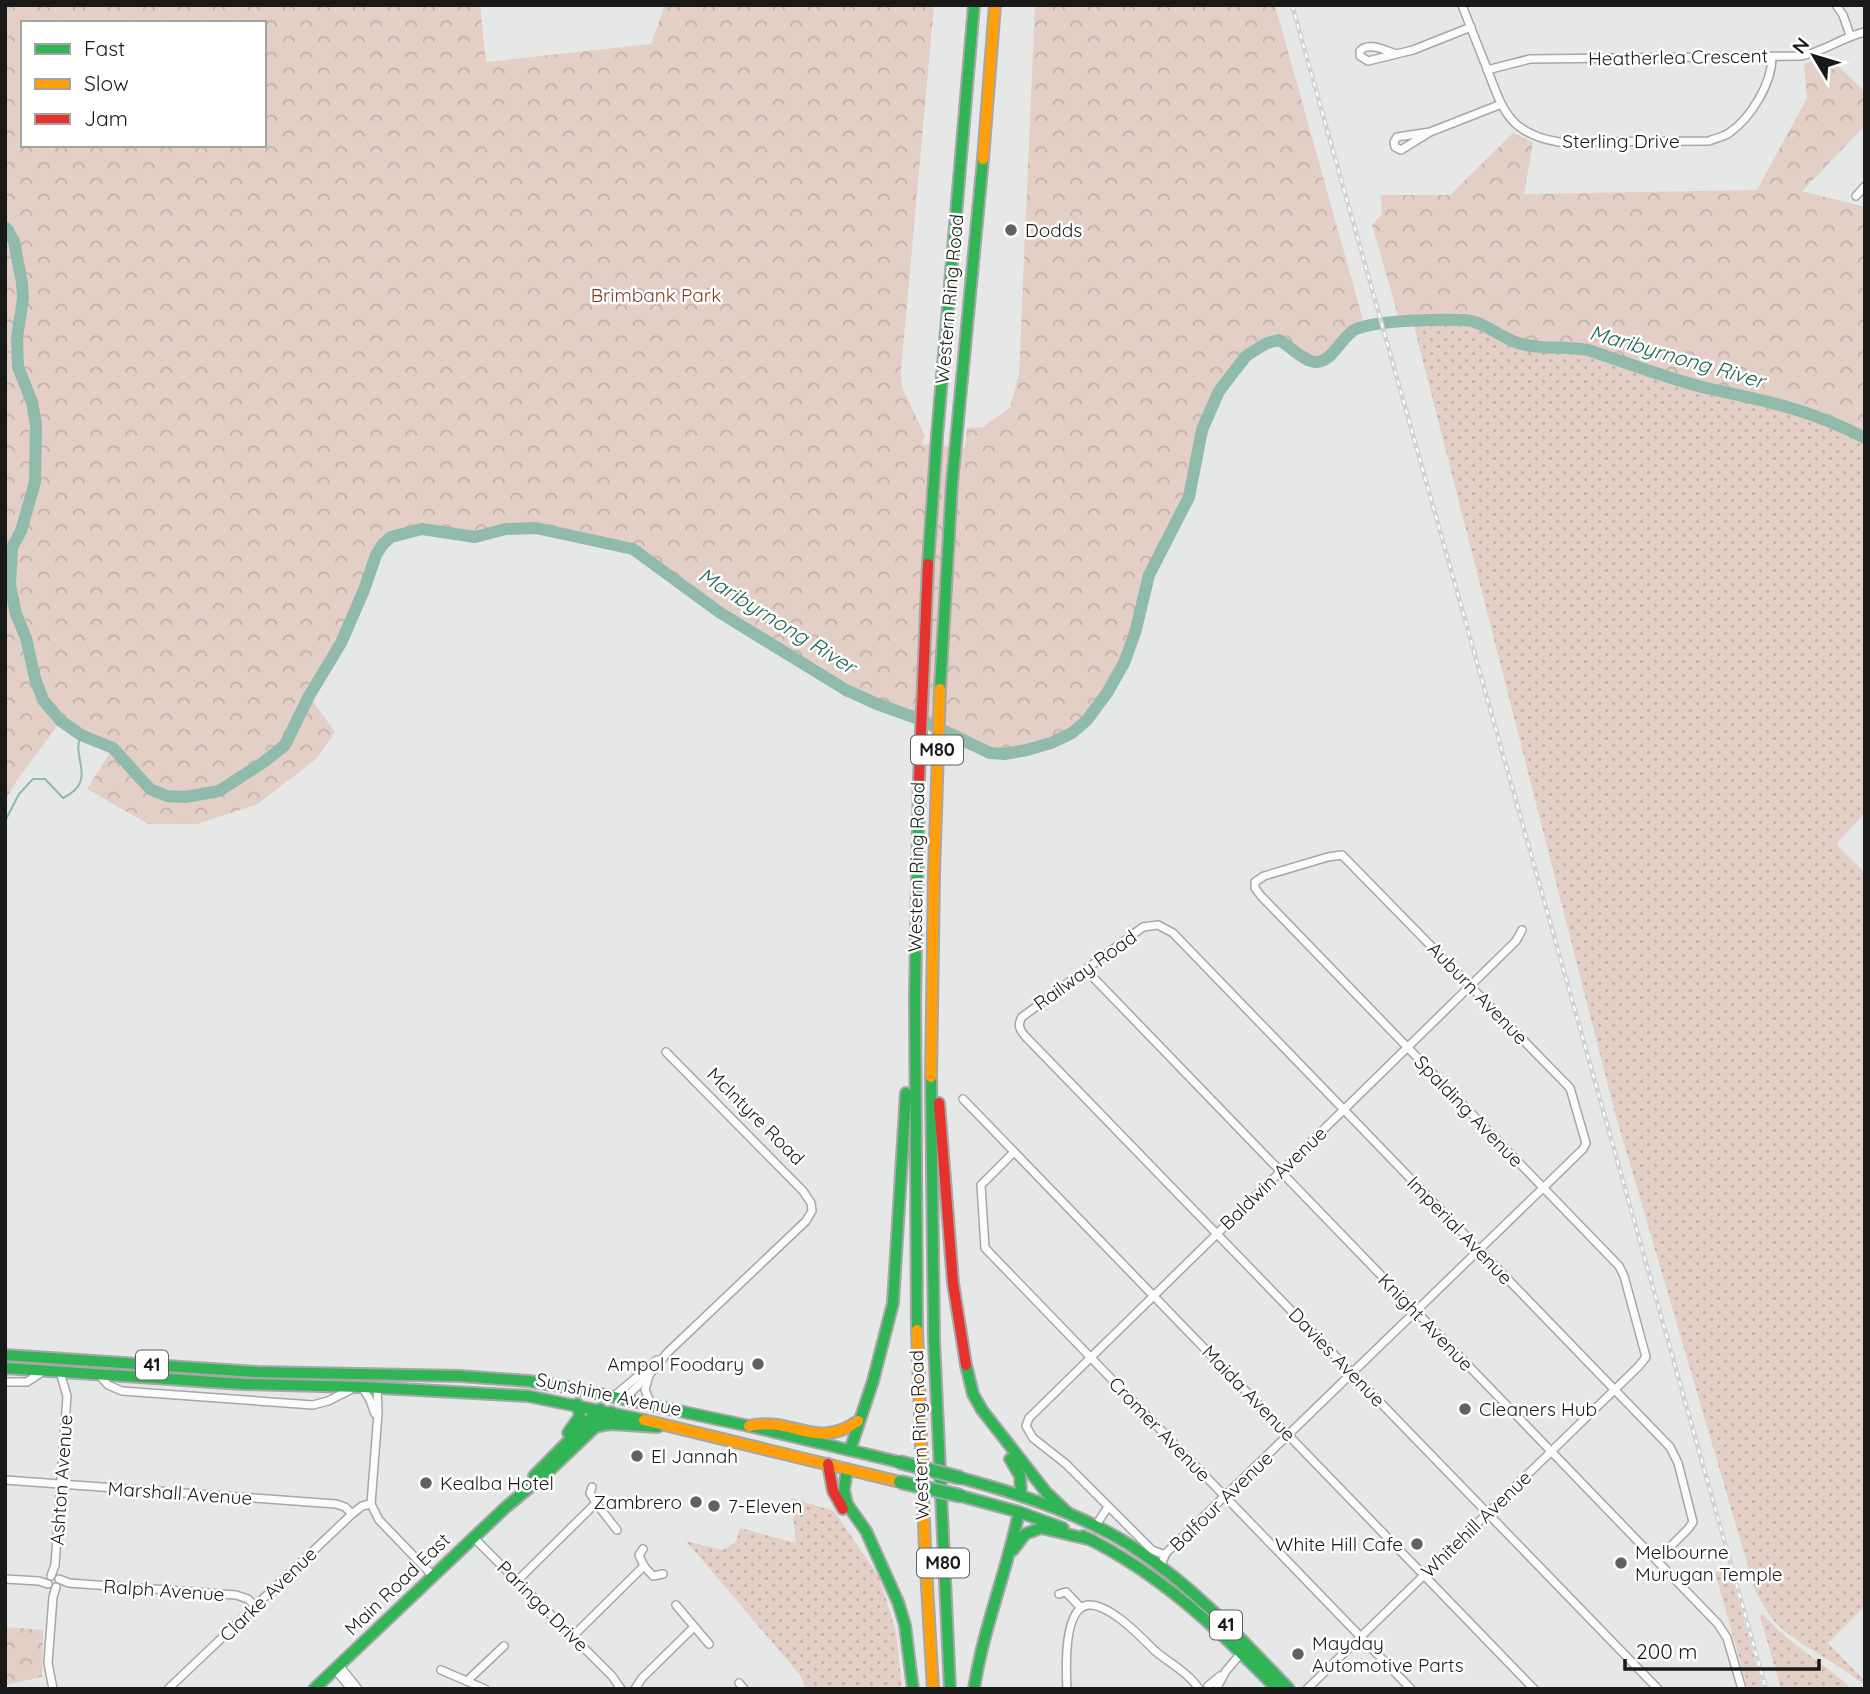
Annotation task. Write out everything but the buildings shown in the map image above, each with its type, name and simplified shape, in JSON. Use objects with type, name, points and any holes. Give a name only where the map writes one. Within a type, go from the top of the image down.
[{"type":"main road","name":"Western Ring Road","points":[[933,1689],[919,1389],[907,963],[915,921],[926,604],[935,445],[974,5]]},
{"type":"main road","name":"Western Ring Road","points":[[950,1689],[936,1399],[931,1187],[937,757],[955,447],[989,98],[995,5]]},
{"type":"main road","points":[[989,98],[1003,29],[1004,5]]},
{"type":"main road","points":[[932,1054],[958,1329],[974,1394],[990,1432],[1018,1471],[1021,1481],[1019,1512],[1010,1555],[977,1669],[974,1689]]},
{"type":"main road","points":[[911,1069],[892,1303],[873,1381],[850,1450],[844,1490],[847,1504],[866,1531],[878,1555],[902,1614],[914,1689]]},
{"type":"main road","name":"Sunshine Avenue","points":[[5,1355],[62,1366],[480,1377],[552,1385],[749,1426],[899,1462],[1021,1494],[1096,1525]]},
{"type":"main road","points":[[62,1366],[130,1369],[137,1372],[140,1378]]},
{"type":"main road","name":"Sunshine Avenue","points":[[5,1368],[42,1371],[62,1366],[81,1374],[140,1378],[501,1393],[578,1404],[1019,1512],[1092,1540],[1140,1567]]},
{"type":"main road","points":[[312,1373],[339,1378],[369,1378],[377,1388]]},
{"type":"main road","name":"Main Road East","points":[[314,1689],[506,1507],[541,1468],[618,1399]]},
{"type":"main road","points":[[541,1468],[578,1419],[578,1404]]},
{"type":"main road","points":[[982,1410],[1046,1492],[1066,1511]]},
{"type":"main road","name":"Main Road East","points":[[506,1507],[596,1427],[606,1411]]},
{"type":"main road","points":[[749,1426],[767,1423],[826,1435],[843,1432],[858,1421]]},
{"type":"main road","points":[[596,1427],[611,1424],[668,1427]]},
{"type":"main road","points":[[828,1464],[835,1497],[878,1555]]},
{"type":"main road","points":[[1096,1525],[1099,1534],[1122,1549],[1140,1567]]},
{"type":"main road","name":"41","points":[[1096,1525],[1136,1548],[1207,1605],[1277,1689]]},
{"type":"main road","points":[[1010,1555],[1026,1534],[1036,1529],[1045,1528],[1092,1540]]},
{"type":"main road","name":"41","points":[[1140,1567],[1159,1565]]},
{"type":"main road","name":"41","points":[[1244,1649],[1289,1689]]},
{"type":"street","name":"Sterling Drive","points":[[1462,5],[1499,105],[1520,128],[1541,139],[1559,142],[1709,141],[1727,135],[1741,124],[1751,111],[1772,67],[1772,57]]},
{"type":"street","points":[[1836,5],[1843,15],[1850,35]]},
{"type":"street","points":[[1397,54],[1413,51],[1471,27]]},
{"type":"street","name":"Heatherlea Crescent","points":[[1487,70],[1530,59],[1807,55],[1850,35],[1865,33]]},
{"type":"street","points":[[1430,132],[1499,105]]},
{"type":"street","points":[[1856,196],[1865,186]]},
{"type":"street","name":"Auburn Avenue","points":[[1254,885],[1258,879],[1268,874],[1342,855],[1570,1088],[1585,1146]]},
{"type":"street","name":"Spalding Avenue","points":[[1254,885],[1261,897],[1621,1269],[1645,1359]]},
{"type":"street","name":"Railway Road","points":[[1019,1023],[1031,1010],[1143,927],[1155,924]]},
{"type":"street","name":"Imperial Avenue","points":[[1155,924],[1173,933],[1673,1451],[1692,1513],[1691,1526],[1657,1560]]},
{"type":"street","name":"Baldwin Avenue","points":[[1108,1507],[1060,1459],[1032,1438],[1026,1426],[1031,1414],[1471,986],[1516,941],[1522,930]]},
{"type":"street","name":"Knight Avenue","points":[[1086,970],[1722,1628],[1742,1689]]},
{"type":"street","name":"Davies Avenue","points":[[1019,1023],[1026,1036],[1658,1689]]},
{"type":"street","name":"McIntyre Road","points":[[666,1052],[803,1191],[811,1203],[812,1211]]},
{"type":"street","name":"Maida Avenue","points":[[963,1099],[1534,1689]]},
{"type":"street","name":"Balfour Avenue","points":[[1159,1565],[1585,1146]]},
{"type":"street","name":"Cromer Avenue","points":[[1014,1152],[981,1185],[984,1245],[991,1255],[1411,1689]]},
{"type":"street","name":"Main Road East","points":[[618,1399],[649,1375],[668,1352],[803,1224],[812,1211]]},
{"type":"street","name":"Main Road East","points":[[618,1399],[643,1370],[668,1352]]},
{"type":"street","name":"Whitehill Avenue","points":[[1307,1689],[1645,1359]]},
{"type":"street","name":"Ashton Avenue","points":[[62,1366],[67,1396]]},
{"type":"street","points":[[5,1382],[27,1382],[42,1371]]},
{"type":"street","name":"Ashton Avenue","points":[[53,1689],[48,1663],[67,1396],[70,1385],[81,1374]]},
{"type":"street","points":[[99,1375],[107,1385],[122,1391],[313,1405],[359,1387],[370,1400],[376,1422]]},
{"type":"street","points":[[649,1375],[645,1390],[652,1406]]},
{"type":"street","points":[[377,1388],[371,1504],[379,1520],[433,1576]]},
{"type":"street","points":[[377,1404],[383,1395],[393,1388]]},
{"type":"street","name":"Marshall Avenue","points":[[5,1480],[336,1504],[345,1507],[352,1514]]},
{"type":"street","points":[[592,1487],[590,1494],[617,1530]]},
{"type":"street","points":[[517,1581],[596,1503]]},
{"type":"street","name":"Clarke Avenue","points":[[168,1689],[352,1514],[362,1506],[371,1504]]},
{"type":"street","points":[[1096,1525],[1108,1507],[1152,1550],[1159,1565]]},
{"type":"street","name":"Paringa Drive","points":[[474,1538],[612,1676],[628,1688]]},
{"type":"street","points":[[643,1549],[639,1555],[644,1566],[653,1576],[663,1574]]},
{"type":"street","points":[[573,1636],[644,1566]]},
{"type":"street","name":"Ralph Avenue","points":[[5,1578],[236,1595],[255,1606]]},
{"type":"street","points":[[1059,1594],[1066,1592],[1081,1608]]},
{"type":"street","points":[[676,1605],[709,1644]]},
{"type":"street","points":[[1067,1689],[1066,1649],[1075,1615],[1086,1605],[1097,1606],[1122,1621],[1161,1656],[1206,1687],[1226,1671],[1244,1649]]},
{"type":"street","points":[[628,1688],[642,1678],[693,1628]]},
{"type":"street","points":[[467,1681],[504,1646]]},
{"type":"street","points":[[337,1667],[351,1689]]},
{"type":"street","points":[[337,1667],[358,1689]]},
{"type":"street","points":[[441,1670],[485,1689]]},
{"type":"green space","name":"Brimbank Park","points":[[5,5],[480,5],[486,62],[651,44],[665,5],[934,5],[901,371],[902,387],[925,436],[922,444],[965,448],[967,428],[983,427],[1010,408],[1019,374],[1035,5],[1275,5],[1365,327],[1354,330],[1321,361],[1313,362],[1279,340],[1267,343],[1246,356],[1219,391],[1202,430],[1189,497],[1149,575],[1135,633],[1124,663],[1087,720],[1072,733],[1051,743],[1004,754],[990,753],[975,747],[958,736],[846,690],[719,612],[633,549],[536,528],[506,529],[475,537],[422,529],[391,537],[383,544],[376,555],[341,643],[309,696],[335,732],[316,759],[258,804],[197,824],[148,824],[87,789],[113,748],[81,735],[61,721],[17,780],[5,801]]},
{"type":"green space","points":[[1828,56],[1865,92],[1865,126],[1802,191],[1865,207],[1865,438],[1806,413],[1692,384],[1588,350],[1521,344],[1479,324],[1464,320],[1400,322],[1372,225],[1382,214],[1381,195],[1450,195],[1513,133],[1533,142],[1524,194],[1757,190],[1807,98],[1804,64]]},
{"type":"green space","points":[[1413,322],[1474,322],[1507,339],[1551,349],[1588,350],[1705,388],[1757,397],[1808,412],[1865,438],[1865,813],[1836,844],[1865,873],[1865,1606],[1828,1643],[1865,1681],[1864,1685],[1785,1631],[1772,1618],[1755,1590],[1615,1113]]},
{"type":"green space","points":[[791,1498],[834,1511],[879,1577],[896,1631],[902,1689],[806,1689],[800,1675],[686,1541],[723,1550],[736,1542],[740,1528],[796,1543]]},
{"type":"green space","points":[[1729,1567],[1763,1689],[1748,1689],[1715,1572]]},
{"type":"green space","points":[[1763,1614],[1783,1635],[1852,1689],[1781,1689],[1760,1616]]},
{"type":"green space","points":[[5,1627],[43,1630],[42,1677],[5,1685]]},
{"type":"waterway","name":"Maribyrnong River","points":[[5,227],[14,241],[22,283],[23,299],[17,337],[18,367],[32,402],[36,425],[35,482],[21,531],[12,548],[10,585],[16,614],[26,638],[43,700],[61,721],[81,735],[113,748],[150,789],[167,796],[185,797],[219,791],[285,745],[309,696],[341,643],[376,555],[391,537],[422,529],[475,537],[506,529],[536,528],[633,549],[719,612],[846,690],[919,719],[990,753],[1004,754],[1051,743],[1072,733],[1087,720],[1124,663],[1135,633],[1149,575],[1189,497],[1202,430],[1219,391],[1246,356],[1267,343],[1279,340],[1301,356],[1315,362],[1332,354],[1351,332],[1366,326],[1409,321],[1471,321],[1518,343],[1588,350],[1692,384],[1806,413],[1865,438]]},
{"type":"waterway","points":[[5,821],[19,794],[33,779],[45,779],[63,798],[74,791],[82,776],[79,752],[81,735]]},
{"type":"railway","points":[[1292,5],[1766,1689]]},
{"type":"traffic: fast","points":[[928,564],[974,5]]},
{"type":"traffic: fast","points":[[940,689],[952,483],[983,159]]},
{"type":"traffic: fast","points":[[917,1330],[915,996],[919,779]]},
{"type":"traffic: fast","points":[[931,1077],[934,1340],[950,1689]]},
{"type":"traffic: fast","points":[[850,1450],[873,1381],[893,1303],[906,1093]]},
{"type":"traffic: fast","points":[[5,1355],[257,1372],[460,1376],[528,1381],[749,1426],[899,1462]]},
{"type":"traffic: fast","points":[[966,1365],[973,1394],[982,1410],[1046,1492],[1066,1511]]},
{"type":"traffic: fast","points":[[5,1368],[243,1384],[528,1396],[644,1420]]},
{"type":"traffic: fast","points":[[568,1433],[580,1416],[577,1404]]},
{"type":"traffic: fast","points":[[534,1476],[600,1409]]},
{"type":"traffic: fast","points":[[314,1689],[506,1507],[547,1473],[611,1412]]},
{"type":"traffic: fast","points":[[598,1426],[611,1424],[658,1427]]},
{"type":"traffic: fast","points":[[1010,1459],[1020,1476],[1021,1494]]},
{"type":"traffic: fast","points":[[899,1462],[961,1478]]},
{"type":"traffic: fast","points":[[847,1469],[844,1490],[847,1504],[866,1531],[898,1602],[905,1625],[913,1689]]},
{"type":"traffic: fast","points":[[961,1478],[1053,1507],[1119,1538],[1160,1566],[1199,1598],[1289,1689]]},
{"type":"traffic: fast","points":[[900,1482],[961,1496]]},
{"type":"traffic: fast","points":[[961,1496],[1063,1528]]},
{"type":"traffic: fast","points":[[974,1689],[983,1644],[1019,1512]]},
{"type":"traffic: fast","points":[[1013,1550],[1025,1534],[1041,1528],[1092,1540]]},
{"type":"traffic: fast","points":[[1083,1536],[1138,1567],[1163,1585],[1210,1624],[1277,1689]]},
{"type":"traffic: slow","points":[[983,159],[995,5]]},
{"type":"traffic: slow","points":[[931,1077],[940,689]]},
{"type":"traffic: slow","points":[[917,1330],[933,1689]]},
{"type":"traffic: slow","points":[[644,1420],[900,1482]]},
{"type":"traffic: slow","points":[[749,1426],[779,1425],[829,1433],[858,1421]]},
{"type":"traffic: jam","points":[[919,779],[928,564]]},
{"type":"traffic: jam","points":[[939,1103],[953,1283],[966,1365]]},
{"type":"traffic: jam","points":[[828,1464],[833,1491],[843,1509]]},
{"type":"place","name":"Dodds","points":[[1011,230]]},
{"type":"place","name":"Ampol Foodary","points":[[758,1364]]},
{"type":"place","name":"Cleaners Hub","points":[[1465,1409]]},
{"type":"place","name":"El Jannah","points":[[637,1456]]},
{"type":"place","name":"Kealba Hotel","points":[[426,1483]]},
{"type":"place","name":"Zambrero","points":[[696,1502]]},
{"type":"place","name":"7-Eleven","points":[[714,1506]]},
{"type":"place","name":"White Hill Cafe","points":[[1417,1544]]},
{"type":"place","name":"Melbourne Murugan Temple","points":[[1621,1563]]},
{"type":"place","name":"Mayday Automotive Parts","points":[[1298,1654]]}]
